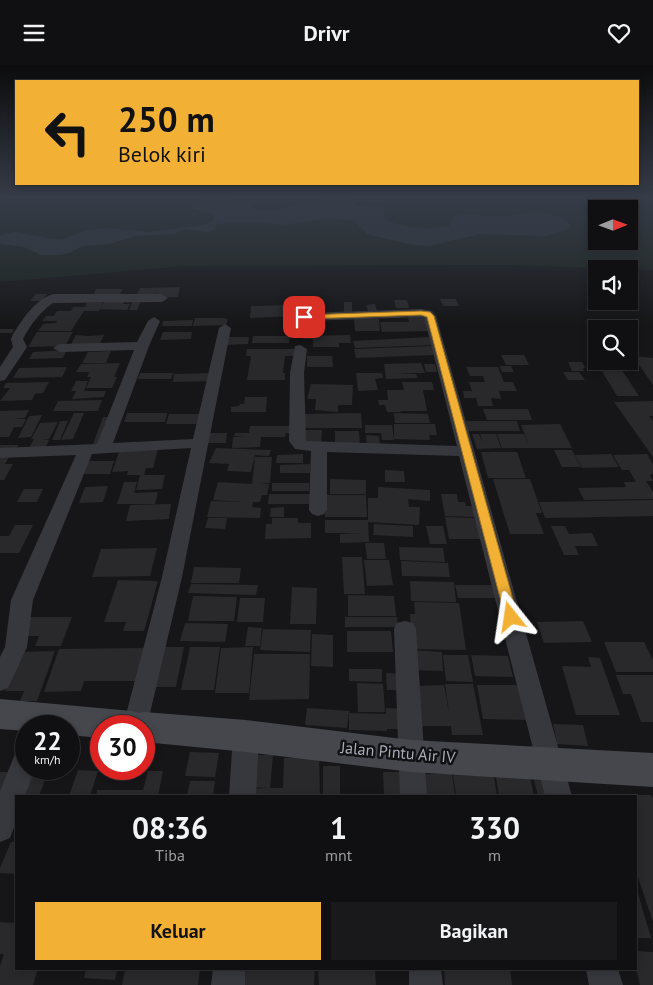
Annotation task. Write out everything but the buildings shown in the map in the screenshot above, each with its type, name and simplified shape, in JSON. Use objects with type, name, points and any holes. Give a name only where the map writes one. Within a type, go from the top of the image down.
[{"type":"main road","points":[[0,714],[15,717]]},
{"type":"main road","name":"Jalan Pintu Air IV","points":[[155,728],[246,735],[411,756],[555,780],[653,770]]},
{"type":"street","points":[[0,377],[20,347],[17,339],[21,331],[46,301],[54,298],[162,298]]},
{"type":"street","points":[[304,317],[429,314],[555,780]]},
{"type":"street","points":[[0,681],[16,647],[22,600],[95,450],[154,321]]},
{"type":"street","points":[[136,715],[172,577],[225,328]]},
{"type":"street","points":[[60,348],[142,346]]},
{"type":"street","points":[[300,349],[297,373],[297,441],[301,446],[467,451]]},
{"type":"street","points":[[0,453],[95,450],[201,443]]},
{"type":"street","points":[[318,509],[319,448]]},
{"type":"street","points":[[405,629],[414,795]]},
{"type":"street","points":[[242,795],[246,735]]},
{"type":"street","points":[[0,828],[18,780]]},
{"type":"street","points":[[228,985],[229,970]]},
{"type":"street","points":[[425,970],[426,985]]},
{"type":"street","points":[[602,970],[606,985]]},
{"type":"shaded area","points":[[0,240],[588,240],[588,250],[638,250],[638,240],[653,240],[653,270],[638,269],[638,260],[588,260],[588,268],[506,265],[186,266],[0,282]]},
{"type":"shaded area","points":[[0,240],[123,240],[110,244],[82,246],[70,253],[60,255],[41,255],[24,247],[0,244]]},
{"type":"shaded area","points":[[392,240],[455,240],[429,246]]},
{"type":"route","points":[[304,317],[421,313],[430,316],[511,617]]}]
